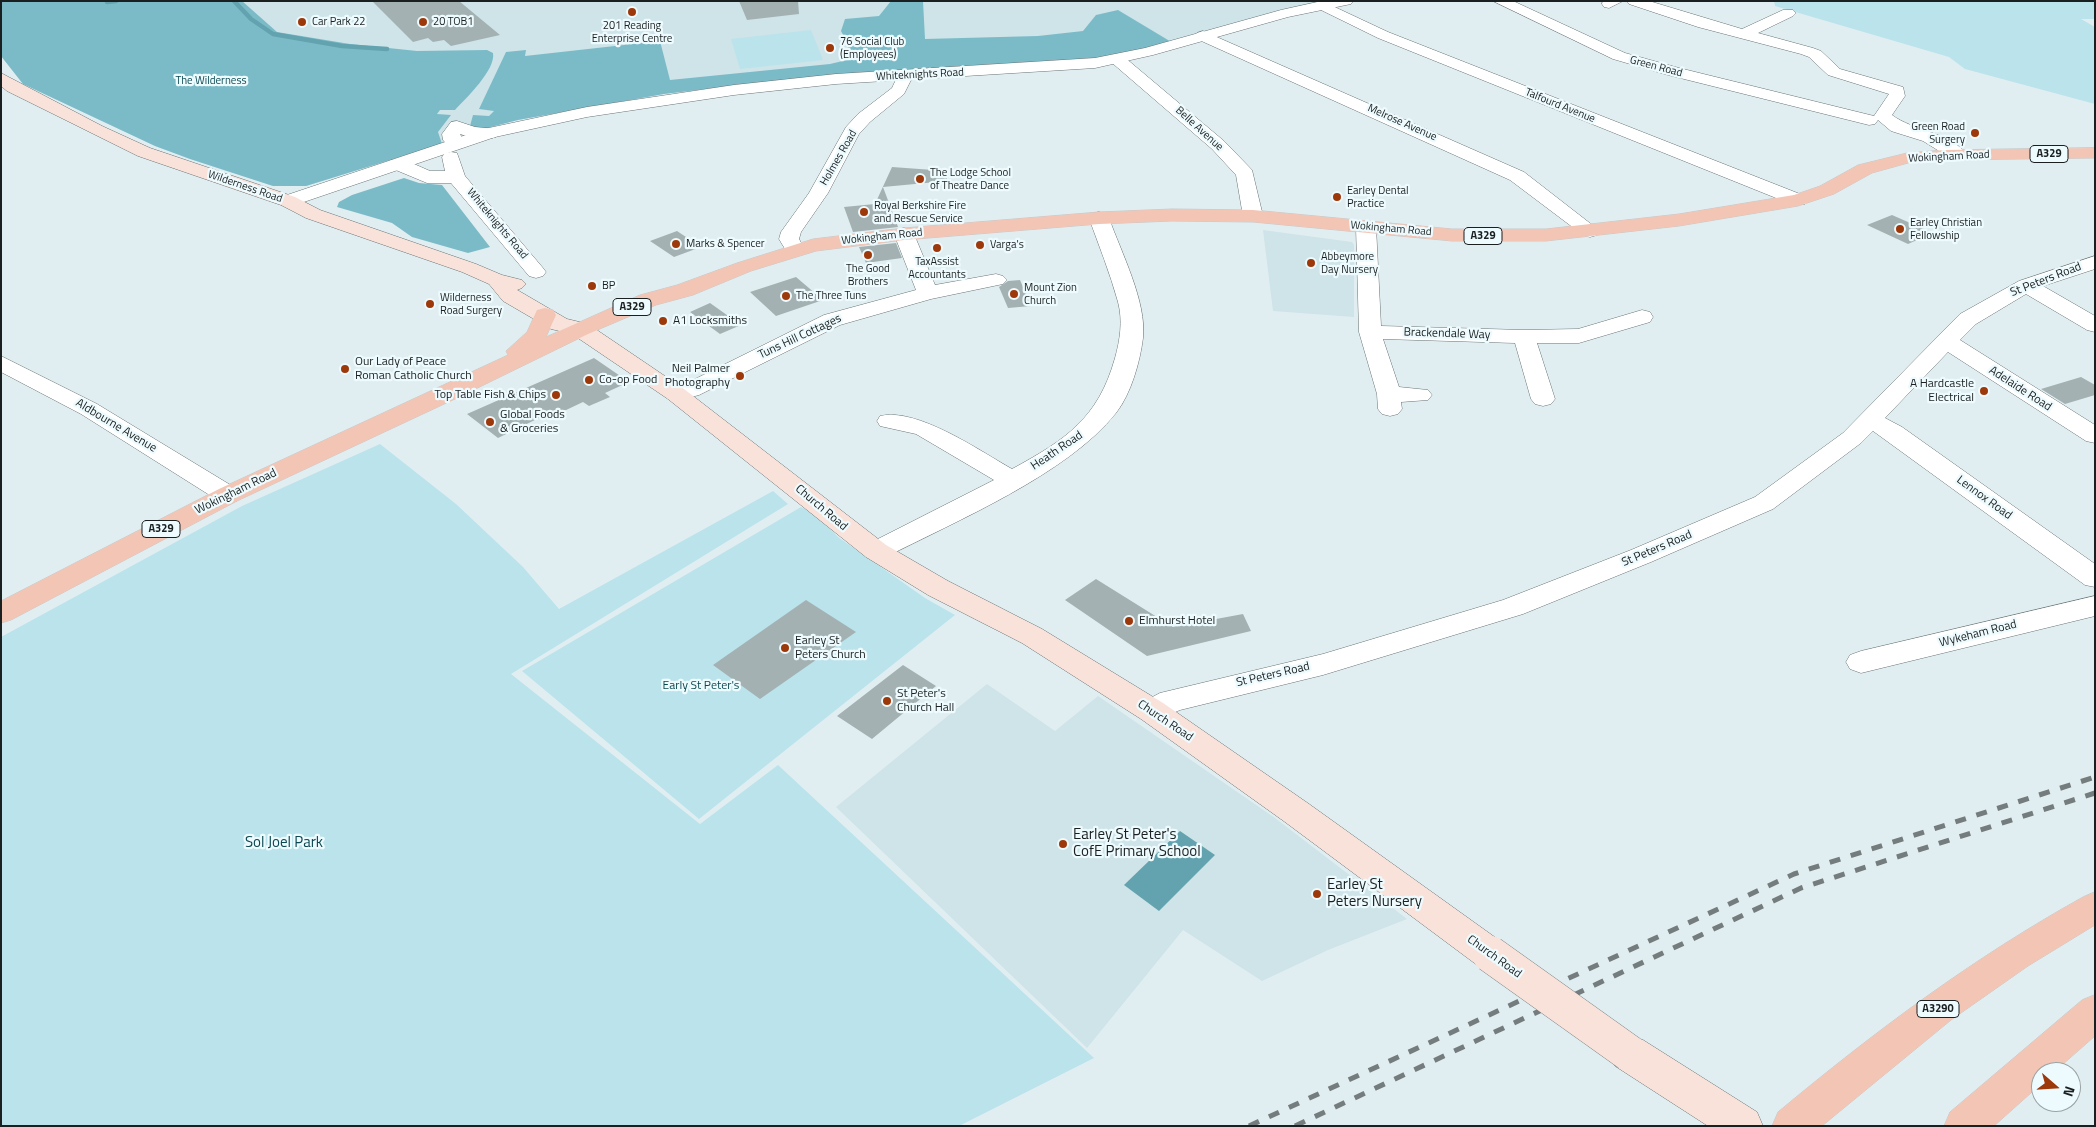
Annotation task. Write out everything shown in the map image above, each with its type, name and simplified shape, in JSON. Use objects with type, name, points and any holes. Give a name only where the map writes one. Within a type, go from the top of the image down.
[{"type":"main road","name":"Wilderness Road","points":[[5,85],[144,152],[288,201],[314,214],[536,293],[566,311],[586,333]]},
{"type":"main road","name":"Wokingham Road","points":[[1,613],[228,495],[449,394],[498,378],[586,333],[659,307],[684,290],[744,266],[824,243],[904,234],[1099,218],[1172,215],[1253,216],[1366,227],[1496,236],[1538,236],[1687,218],[1798,200],[1827,190],[1859,171],[1881,163],[1926,156],[2095,153]]},
{"type":"main road","name":"Wilderness Road","points":[[496,280],[511,296],[559,324],[586,333]]},
{"type":"main road","points":[[449,394],[458,380],[533,341],[542,327],[545,315]]},
{"type":"main road","name":"Church Road","points":[[586,333],[676,394],[876,551],[938,588],[1032,636],[1152,711],[1629,1052],[1728,1116]]},
{"type":"main road","name":"A3290","points":[[1792,1126],[1895,1042],[1971,984],[2095,907]]},
{"type":"main road","points":[[1964,1126],[2095,1012]]},
{"type":"street","name":"Whiteknights Road","points":[[288,201],[398,164],[455,142],[587,112],[734,90],[836,79],[1053,68],[1118,59],[1251,22],[1346,1]]},
{"type":"street","name":"Green Road","points":[[1500,1],[1557,30],[1619,56],[1674,72],[1824,103],[1869,120]]},
{"type":"street","points":[[1634,1],[1662,12],[1807,51],[1815,54],[1834,72],[1881,84],[1897,91],[1897,96],[1883,116],[1897,127],[1930,137],[1958,154]]},
{"type":"street","name":"Talfourd Avenue","points":[[1324,6],[1383,34],[1764,189],[1798,200]]},
{"type":"street","points":[[1742,35],[1788,13]]},
{"type":"street","name":"Melrose Avenue","points":[[1203,36],[1517,176],[1590,230]]},
{"type":"street","name":"Belle Avenue","points":[[1118,59],[1218,145],[1245,174],[1253,216]]},
{"type":"street","name":"Holmes Road","points":[[795,250],[789,239],[791,232],[822,187],[858,124],[904,85],[905,76]]},
{"type":"street","name":"Whiteknights Road","points":[[455,142],[456,177],[536,272]]},
{"type":"street","name":"Whiteknights Road","points":[[398,164],[427,177],[456,177]]},
{"type":"street","name":"Heath Road","points":[[876,551],[1012,480],[1081,436],[1107,408],[1121,379],[1132,337],[1129,302],[1099,218]]},
{"type":"street","points":[[1366,227],[1370,332],[1390,401],[1420,395]]},
{"type":"street","points":[[904,234],[928,293]]},
{"type":"street","name":"St Peters Road","points":[[1152,711],[1171,701],[1323,664],[1513,607],[1587,578],[1764,503],[1852,438],[1968,319],[1997,300],[2026,285],[2095,262]]},
{"type":"street","name":"Tuns Hill Cottages","points":[[676,394],[691,390],[832,320],[928,293],[996,280]]},
{"type":"street","points":[[2026,285],[2095,325]]},
{"type":"street","name":"Brackendale Way","points":[[1370,332],[1524,337],[1579,336],[1642,317]]},
{"type":"street","points":[[1620,324],[1640,339]]},
{"type":"street","points":[[1524,337],[1544,399]]},
{"type":"street","name":"Adelaide Road","points":[[1946,342],[2095,436]]},
{"type":"street","name":"Aldbourne Avenue","points":[[1,363],[89,409],[228,495]]},
{"type":"street","name":"Lennox Road","points":[[1871,420],[1893,432],[2095,578]]},
{"type":"street","points":[[889,421],[924,429],[1012,480]]},
{"type":"street","name":"Wykeham Road","points":[[1861,662],[2095,606]]},
{"type":"shaded area","points":[[1,1],[1335,1],[1165,45],[790,79],[664,94],[518,120],[483,129],[442,144],[306,186],[273,186],[155,146],[23,84],[1,56]]},
{"type":"shaded area","name":"Abbeymore Day Nursery","points":[[1263,230],[1352,242],[1354,245],[1354,317],[1273,311]]},
{"type":"shaded area","name":"Earley St Peter's CofE Primary School","points":[[987,684],[1055,731],[1098,696],[1275,818],[1407,919],[1328,950],[1262,981],[1183,930],[1087,1048],[836,807]]},
{"type":"shaded area","points":[[1180,831],[1215,855],[1159,911],[1124,885]]},
{"type":"green space","name":"The Wilderness","points":[[1,1],[242,1],[277,32],[350,44],[417,51],[487,50],[493,53],[493,60],[479,83],[455,110],[440,110],[437,114],[451,115],[438,132],[442,144],[306,186],[273,186],[155,146],[23,84],[1,56]]},
{"type":"green space","points":[[891,1],[923,1],[925,39],[1038,36],[1083,31],[1096,15],[1118,10],[1173,43],[1077,62],[790,79],[664,94],[518,120],[483,129],[470,126],[473,115],[489,116],[494,111],[479,109],[506,52],[526,50],[525,56],[660,41],[670,80],[830,64],[847,60],[848,44],[841,31],[845,19],[879,16]]},
{"type":"green space","points":[[1774,1],[2095,1],[2095,19],[2081,19],[2095,27],[2095,104],[1965,69],[1949,57],[1775,6]]},
{"type":"green space","points":[[811,30],[823,60],[740,69],[731,39]]},
{"type":"green space","points":[[404,178],[419,183],[442,185],[490,247],[468,253],[412,237],[392,223],[337,207],[339,202],[352,195]]},
{"type":"green space","name":"Sol Joel Park","points":[[380,444],[456,504],[523,567],[559,609],[773,491],[788,504],[511,674],[700,824],[778,765],[1094,1058],[959,1126],[1,1126],[1,637],[242,506]]},
{"type":"green space","name":"Early St Peter's","points":[[801,507],[818,516],[838,537],[925,598],[955,615],[699,819],[522,671]]},
{"type":"building","name":"20 TOB1","points":[[372,1],[459,1],[500,35],[451,46],[444,40],[433,42],[428,38],[413,42]]},
{"type":"building","points":[[739,1],[798,1],[799,14],[747,20]]},
{"type":"building","points":[[892,167],[947,171],[947,181],[883,187],[898,227],[853,232],[844,207],[875,204]]},
{"type":"building","name":"Earley Christian Fellowship","points":[[1892,215],[1933,233],[1908,244],[1867,225]]},
{"type":"building","name":"Marks & Spencer","points":[[677,231],[701,247],[674,257],[650,241]]},
{"type":"building","points":[[896,243],[902,258],[866,263],[859,247]]},
{"type":"building","name":"The Three Tuns","points":[[796,277],[823,300],[776,316],[750,292]]},
{"type":"building","name":"Mount Zion Church","points":[[1020,280],[1031,306],[1008,308],[999,287],[1008,281]]},
{"type":"building","points":[[710,303],[741,325],[720,334],[690,312]]},
{"type":"building","points":[[594,358],[629,382],[605,393],[610,397],[589,406],[583,402],[545,420],[541,417],[498,438],[467,414]]},
{"type":"building","points":[[2081,377],[2095,385],[2095,395],[2065,404],[2041,389]]},
{"type":"building","name":"Elmhurst Hotel","points":[[1096,579],[1173,627],[1243,614],[1251,631],[1147,656],[1065,600]]},
{"type":"building","name":"Earley St Peters Church","points":[[806,600],[856,632],[760,699],[713,665]]},
{"type":"building","name":"St Peter's Church Hall","points":[[903,665],[936,686],[872,739],[837,716]]},
{"type":"waterway","points":[[107,2],[116,1]]},
{"type":"waterway","points":[[234,1],[251,19],[273,34],[342,46],[387,49]]},
{"type":"railway","points":[[1249,1126],[1794,874],[2095,777]]},
{"type":"railway","points":[[1295,1126],[1801,888],[2095,793]]},
{"type":"place","name":"201 Reading Enterprise Centre","points":[[632,12]]},
{"type":"place","name":"Car Park 22","points":[[302,22]]},
{"type":"place","name":"20 TOB1","points":[[423,22]]},
{"type":"place","name":"76 Social Club (Employees)","points":[[830,48]]},
{"type":"place","name":"Green Road Surgery","points":[[1975,133]]},
{"type":"place","name":"The Lodge School of Theatre Dance","points":[[920,179]]},
{"type":"place","name":"Earley Dental Practice","points":[[1337,197]]},
{"type":"place","name":"Royal Berkshire Fire and Rescue Service","points":[[864,212]]},
{"type":"place","name":"Earley Christian Fellowship","points":[[1900,229]]},
{"type":"place","name":"Marks & Spencer","points":[[676,244]]},
{"type":"place","name":"Varga's","points":[[980,245]]},
{"type":"place","name":"TaxAssist Accountants","points":[[937,248]]},
{"type":"place","name":"The Good Brothers","points":[[868,255]]},
{"type":"place","name":"Abbeymore Day Nursery","points":[[1311,263]]},
{"type":"place","name":"BP","points":[[592,286]]},
{"type":"place","name":"Mount Zion Church","points":[[1014,294]]},
{"type":"place","name":"The Three Tuns","points":[[786,296]]},
{"type":"place","name":"Wilderness Road Surgery","points":[[430,304]]},
{"type":"place","name":"A1 Locksmiths","points":[[663,321]]},
{"type":"place","name":"Our Lady of Peace Roman Catholic Church","points":[[345,369]]},
{"type":"place","name":"Neil Palmer Photography","points":[[740,376]]},
{"type":"place","name":"Co-op Food","points":[[589,380]]},
{"type":"place","name":"A Hardcastle Electrical","points":[[1984,391]]},
{"type":"place","name":"Top Table Fish & Chips","points":[[556,395]]},
{"type":"place","name":"Global Foods & Groceries","points":[[490,422]]},
{"type":"place","name":"Elmhurst Hotel","points":[[1129,621]]},
{"type":"place","name":"Earley St Peters Church","points":[[785,648]]},
{"type":"place","name":"St Peter's Church Hall","points":[[887,701]]},
{"type":"place","name":"Earley St Peter's CofE Primary School","points":[[1063,844]]},
{"type":"place","name":"Earley St Peters Nursery","points":[[1317,894]]}]
